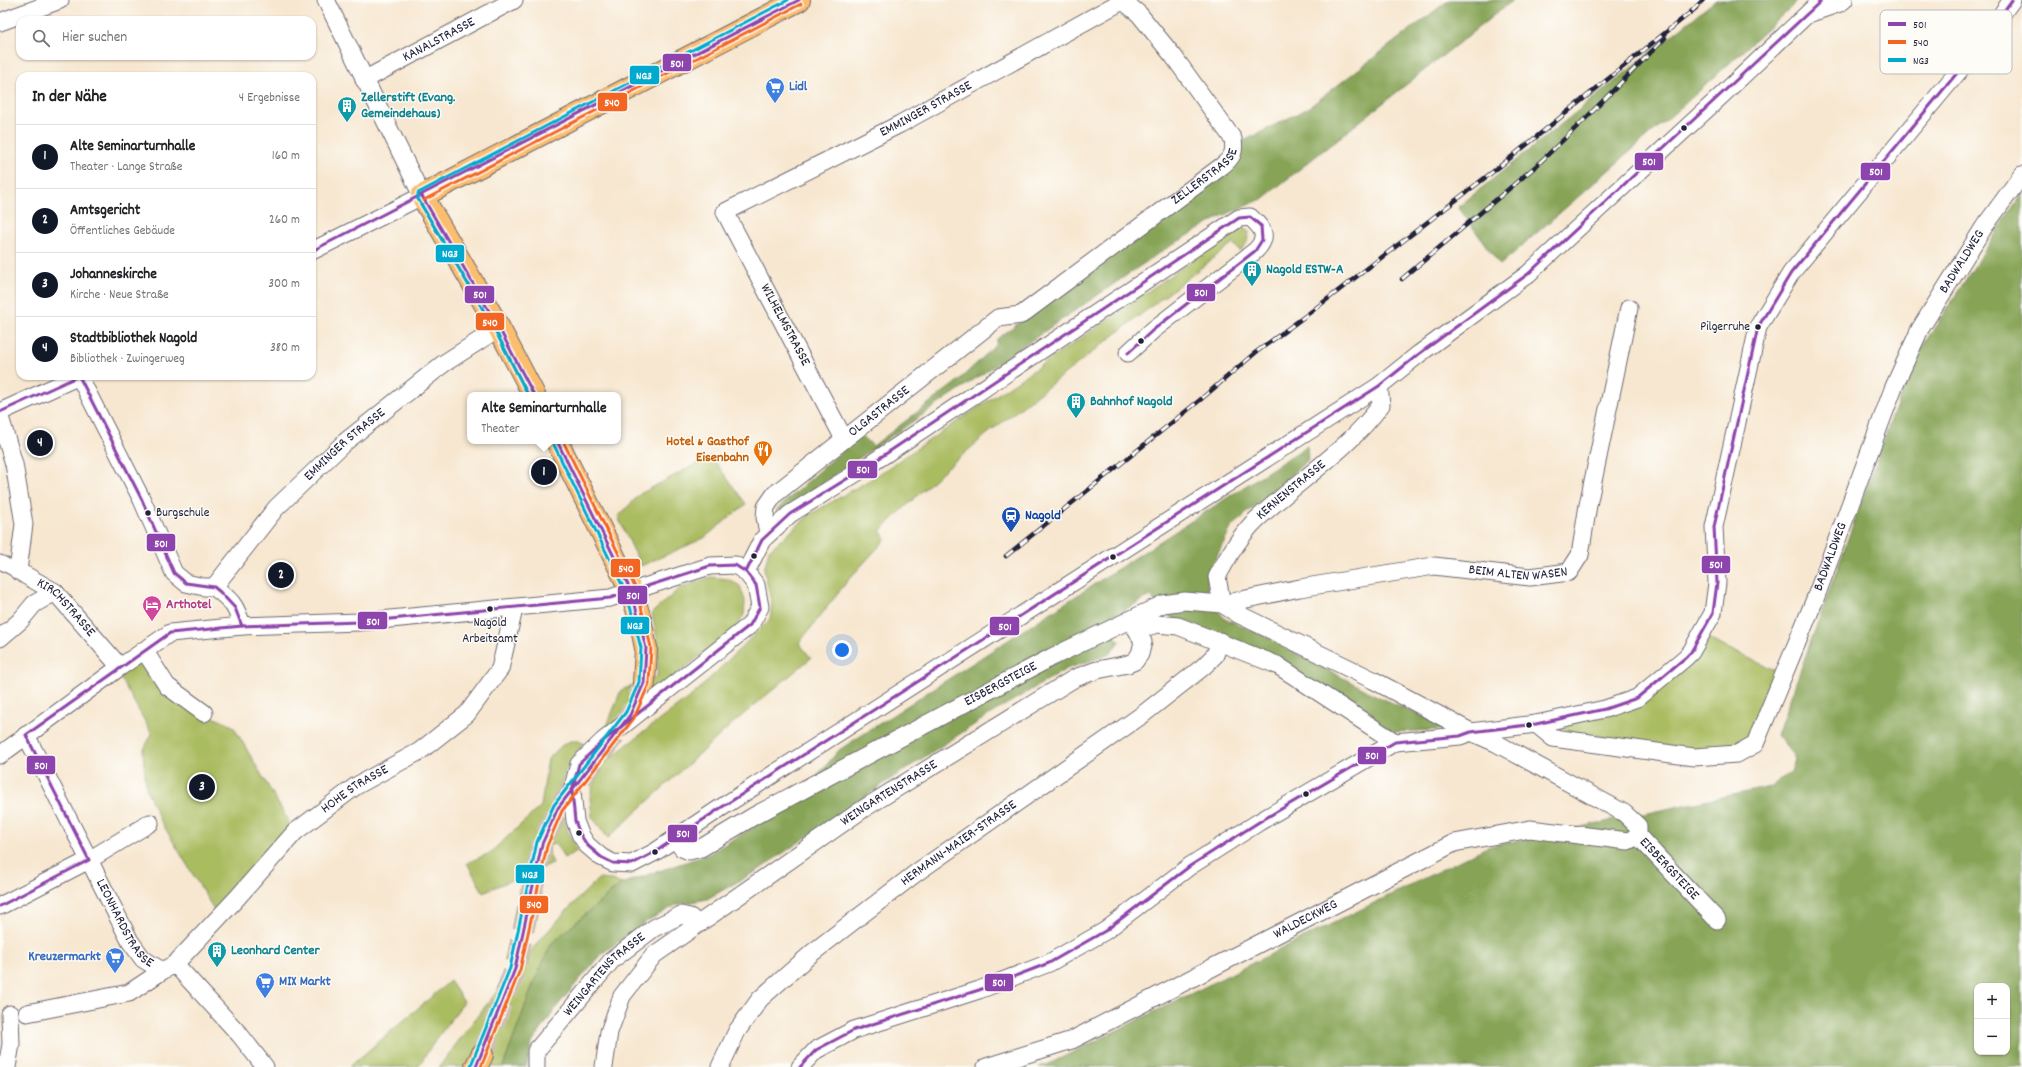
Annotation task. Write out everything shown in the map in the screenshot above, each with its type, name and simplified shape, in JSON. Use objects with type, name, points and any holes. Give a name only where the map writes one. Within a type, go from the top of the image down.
[{"type":"main road","points":[[532,392],[499,328],[422,196],[799,0]]},
{"type":"main road","points":[[558,444],[632,592],[640,619],[646,648],[644,683]]},
{"type":"street","points":[[16,16],[60,0]]},
{"type":"street","points":[[316,249],[422,196],[326,0]]},
{"type":"street","name":"KANALSTRASSE","points":[[364,80],[514,0]]},
{"type":"street","name":"EMMINGER STRASSE","points":[[725,212],[900,124],[1123,0]]},
{"type":"street","name":"ZELLERSTRASSE","points":[[1021,315],[1222,166],[1233,155],[1235,150],[1233,139],[1174,57],[1139,14],[1123,0]]},
{"type":"street","points":[[0,754],[120,667],[170,633],[242,626],[359,622],[514,609],[610,598],[710,566],[735,565],[746,572],[756,585],[760,607],[750,625],[603,741],[579,764],[572,791],[575,821],[587,845],[601,857],[613,863],[632,864],[655,852],[732,800],[1379,386],[1419,354],[1528,274],[1822,0]]},
{"type":"street","points":[[1809,13],[1840,3],[1844,0]]},
{"type":"street","points":[[2005,10],[2012,0]]},
{"type":"street","points":[[0,22],[16,16]]},
{"type":"street","points":[[800,1067],[816,1050],[854,1030],[979,990],[1049,963],[1106,931],[1190,866],[1215,850],[1395,742],[1460,736],[1471,732],[1536,724],[1605,709],[1637,698],[1691,652],[1713,613],[1717,583],[1714,527],[1758,327],[1791,273],[1956,74]]},
{"type":"street","name":"BADWALDWEG","points":[[1536,724],[1553,738],[1694,757],[1737,754],[1755,744],[1812,606],[1893,389],[1920,329],[1984,227],[2022,175]]},
{"type":"street","name":"WILHELMSTRASSE","points":[[725,212],[844,439]]},
{"type":"street","points":[[746,572],[762,540],[790,514],[866,467],[1239,218],[1250,217],[1261,226],[1264,237],[1262,244],[1255,251],[1153,330],[1128,353]]},
{"type":"street","name":"BEIM ALTEN WASEN","points":[[1222,604],[1300,588],[1434,566],[1530,577],[1570,572],[1580,555],[1588,505],[1629,308]]},
{"type":"street","name":"OLGASTRASSE","points":[[768,533],[765,517],[766,506],[775,494],[998,318],[1021,315]]},
{"type":"street","name":"EMMINGER STRASSE","points":[[214,587],[276,508],[345,442],[443,364],[499,328]]},
{"type":"street","points":[[0,412],[70,380]]},
{"type":"street","points":[[81,380],[156,531],[174,572],[186,583],[204,587],[214,587],[231,600],[238,611],[242,626]]},
{"type":"street","name":"KERNENSTRASSE","points":[[1222,604],[1217,577],[1233,549],[1256,520],[1366,426],[1381,405],[1379,386]]},
{"type":"street","points":[[0,417],[14,464],[24,524],[22,573]]},
{"type":"street","name":"KIRCHSTRASSE","points":[[0,562],[55,592],[120,667]]},
{"type":"street","points":[[0,638],[20,621],[34,604],[55,592]]},
{"type":"street","name":"EISBERGSTEIGE","points":[[675,839],[682,848],[689,850],[701,848],[761,812],[1052,657],[1133,625],[1164,604],[1185,601],[1222,604],[1238,614],[1373,680],[1471,732],[1496,743],[1624,813],[1638,826],[1638,836],[1717,920]]},
{"type":"street","name":"HOHE STRASSE","points":[[27,1013],[129,993],[168,968],[238,898],[295,832],[356,786],[420,751],[466,714],[500,669],[514,609]]},
{"type":"street","name":"EISBERGSTEIGE","points":[[1133,625],[1157,624],[1178,626],[1220,641],[1277,665],[1395,742]]},
{"type":"street","name":"WEINGARTENSTRASSE","points":[[604,1067],[609,1032],[622,996],[654,955],[863,809],[1074,678],[1097,670],[1128,664],[1135,661],[1140,654],[1142,642],[1133,625]]},
{"type":"street","name":"HERMANN-MAIER-STRASSE","points":[[720,1067],[737,1031],[760,999],[812,953],[916,873],[1142,715],[1203,667],[1215,655],[1220,641]]},
{"type":"street","points":[[144,650],[167,686],[204,713]]},
{"type":"street","name":"LEONHARDSTRASSE","points":[[26,735],[130,941],[143,959],[168,968],[240,1035],[265,1067]]},
{"type":"street","points":[[0,906],[89,860],[150,823]]},
{"type":"street","name":"WALDECKWEG","points":[[986,1067],[1072,1040],[1454,843],[1530,829],[1628,841],[1638,836]]},
{"type":"street","name":"WEINGARTENSTRASSE","points":[[536,1067],[536,1051],[612,960],[654,928],[681,915],[690,917],[698,924]]},
{"type":"street","points":[[7,1067],[11,1044],[10,1014]]},
{"type":"green space","points":[[1449,0],[1513,0],[1262,199],[1220,217],[1162,251],[779,513],[776,510],[861,434],[873,446],[958,381],[996,345],[997,339],[1205,188],[1242,142],[1308,108]]},
{"type":"green space","points":[[1716,0],[1799,0],[1687,102],[1500,265],[1458,207]]},
{"type":"green space","points":[[2022,193],[2022,1067],[1039,1067],[1049,1064],[1487,847],[1770,787],[1791,772],[1795,758],[1777,735],[1892,417],[1922,347]]},
{"type":"green space","points":[[1243,228],[1249,232],[1249,235],[1244,247],[1240,251],[1233,243],[992,430],[942,472],[880,531],[886,539],[849,579],[799,643],[811,658],[732,724],[608,838],[592,817],[590,797],[595,778],[607,760],[695,693],[770,619],[772,605],[764,570],[769,550],[811,514],[873,478],[1083,337],[1235,230]]},
{"type":"green space","points":[[1307,446],[1308,460],[1232,526],[1208,573],[1207,596],[1224,618],[1266,637],[1377,696],[1451,729],[1394,732],[1171,618],[1150,596],[1106,620],[1119,642],[1108,655],[1066,669],[992,713],[889,780],[760,869],[707,899],[676,905],[647,921],[601,954],[559,1004],[532,1043],[526,1067],[503,1067],[534,982],[552,943],[621,884],[709,854],[796,801],[839,750]]},
{"type":"green space","points":[[711,456],[746,504],[704,538],[641,566],[618,517],[640,494]]},
{"type":"green space","points":[[711,577],[728,579],[740,586],[745,601],[744,615],[734,629],[605,731],[621,690],[657,677],[658,643],[652,613],[680,588]]},
{"type":"green space","points":[[1706,638],[1778,672],[1754,730],[1740,745],[1718,753],[1583,735],[1558,727],[1624,710]]},
{"type":"green space","points":[[144,650],[204,713],[233,726],[295,832],[219,918],[159,818],[146,788],[143,751],[152,734],[120,677]]},
{"type":"green space","points":[[570,741],[579,741],[584,744],[573,757],[566,770],[560,796],[561,809],[565,822],[577,851],[564,858],[556,843],[546,847],[553,863],[483,892],[467,863],[490,853],[541,806],[548,759],[561,746]]},
{"type":"green space","points":[[598,879],[612,880],[621,884],[552,943],[534,982],[503,1067],[487,1067],[494,1053],[471,1059],[465,1067],[439,1067],[514,970],[576,901]]},
{"type":"green space","points":[[450,981],[464,1002],[418,1067],[349,1067]]},
{"type":"tunnel","points":[[482,1055],[515,969],[542,844],[558,808],[630,715],[644,683]]},
{"type":"railway","points":[[1692,11],[1703,0]]},
{"type":"railway","points":[[1006,556],[1200,400],[1255,353],[1499,167],[1696,8]]},
{"type":"railway","points":[[1402,279],[1536,166],[1665,38]]},
{"type":"transit line","name":"NG3","points":[[526,392],[495,330],[418,199],[418,193],[788,0]]},
{"type":"transit line","name":"501","points":[[316,249],[799,0]]},
{"type":"transit line","name":"501","points":[[0,906],[89,860],[26,735],[170,633],[242,626],[359,622],[610,598],[710,566],[735,565],[746,572],[756,585],[760,607],[750,625],[603,741],[579,764],[572,791],[575,821],[580,834],[587,845],[601,857],[613,863],[632,864],[655,852],[719,809],[1379,386],[1419,354],[1528,274],[1822,0]]},
{"type":"transit line","name":"501","points":[[2005,10],[2012,0]]},
{"type":"transit line","name":"540","points":[[424,200],[801,4]]},
{"type":"transit line","name":"501","points":[[800,1067],[816,1050],[854,1030],[979,990],[1049,963],[1105,931],[1190,866],[1259,822],[1395,742],[1460,736],[1471,732],[1536,724],[1605,709],[1637,698],[1685,658],[1691,652],[1713,613],[1717,583],[1714,527],[1758,327],[1791,273],[1956,74]]},
{"type":"transit line","name":"501","points":[[422,196],[499,328],[532,392]]},
{"type":"transit line","name":"540","points":[[418,199],[495,330],[526,392]]},
{"type":"transit line","name":"501","points":[[746,572],[762,540],[790,514],[866,467],[1239,218],[1250,217],[1261,226]]},
{"type":"transit line","name":"501","points":[[1128,353],[1153,330],[1255,251],[1262,240],[1261,226]]},
{"type":"transit line","name":"501","points":[[0,412],[70,380]]},
{"type":"transit line","name":"501","points":[[81,380],[142,500],[174,573],[186,583],[214,587],[235,608],[242,626]]},
{"type":"transit line","name":"NG3","points":[[471,1065],[510,968],[537,842],[554,805],[626,712],[639,682],[641,648],[627,595],[553,444]]},
{"type":"transit line","name":"501","points":[[476,1067],[515,969],[542,844],[558,808],[630,715],[644,683],[646,648],[632,593],[558,444]]},
{"type":"transit line","name":"540","points":[[481,1067],[520,970],[547,846],[562,811],[634,718],[649,684],[651,647],[637,591],[564,444]]},
{"type":"place","name":"Lidl","points":[[775,104]]},
{"type":"place","name":"Zellerstift (Evang. Gemeindehaus)","points":[[347,123]]},
{"type":"place","name":"Nagold ESTW-A","points":[[1252,287]]},
{"type":"place","name":"Pilgerruhe","points":[[1758,327]]},
{"type":"place","name":"Bahnhof Nagold","points":[[1076,419]]},
{"type":"place","name":"Stadtbibliothek Nagold","points":[[40,443]]},
{"type":"place","name":"Hotel & Gasthof Eisenbahn","points":[[763,467]]},
{"type":"place","name":"Alte Seminarturnhalle","points":[[544,472]]},
{"type":"place","name":"Burgschule","points":[[148,513]]},
{"type":"place","name":"Nagold","points":[[1011,533]]},
{"type":"place","name":"Amtsgericht","points":[[281,575]]},
{"type":"place","name":"Nagold Arbeitsamt","points":[[490,609]]},
{"type":"place","name":"Arthotel","points":[[152,622]]},
{"type":"place","name":"Johanneskirche","points":[[202,787]]},
{"type":"place","name":"Leonhard Center","points":[[217,968]]},
{"type":"place","name":"Kreuzermarkt","points":[[115,974]]},
{"type":"place","name":"MIX Markt","points":[[265,999]]}]
